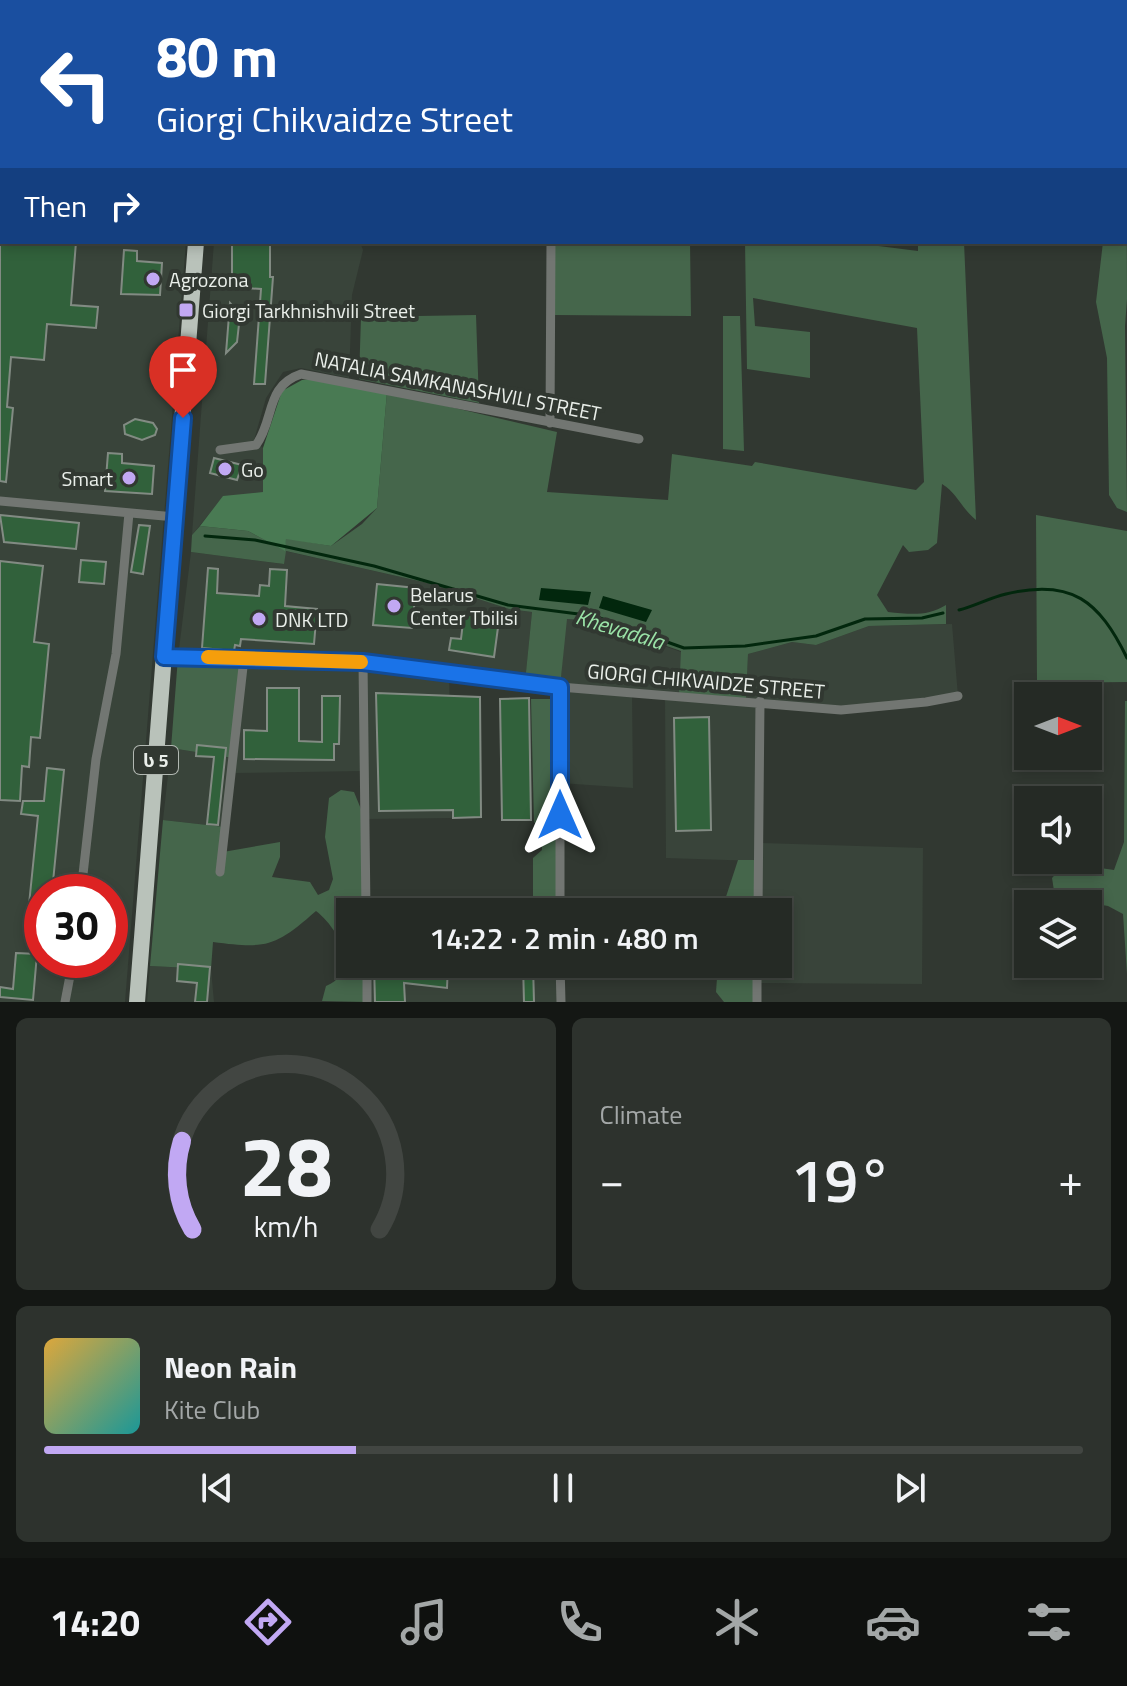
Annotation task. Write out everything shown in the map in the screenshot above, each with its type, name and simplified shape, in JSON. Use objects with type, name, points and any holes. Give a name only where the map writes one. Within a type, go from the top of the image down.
[{"type":"highway","name":"ს 5","points":[[137,1002],[196,244]]},
{"type":"street","points":[[550,423],[551,244]]},
{"type":"street","name":"NATALIA SAMKANASHVILI STREET","points":[[220,450],[256,445],[271,399],[287,379],[301,374],[639,439]]},
{"type":"street","points":[[0,501],[175,517]]},
{"type":"street","points":[[83,874],[96,759],[116,654],[129,513]]},
{"type":"street","name":"GIORGI CHIKVAIDZE STREET","points":[[164,657],[363,662],[560,687],[841,710],[958,696]]},
{"type":"street","points":[[220,872],[244,658]]},
{"type":"street","points":[[363,662],[366,898]]},
{"type":"street","points":[[560,687],[560,898]]},
{"type":"street","points":[[758,898],[760,701]]},
{"type":"street","points":[[65,1002],[70,978]]},
{"type":"street","points":[[367,978],[367,1002]]},
{"type":"street","points":[[560,978],[561,1002]]},
{"type":"street","points":[[757,978],[757,1002]]},
{"type":"shaded area","points":[[0,244],[186,244],[128,965],[128,874],[24,874],[24,978],[127,978],[125,1002],[0,1002]]},
{"type":"shaded area","points":[[214,244],[361,244],[363,250],[352,295],[349,378],[301,368],[283,372],[266,398],[254,440],[263,448],[263,493],[223,497],[192,535]]},
{"type":"shaded area","points":[[555,244],[690,244],[691,316],[555,315]]},
{"type":"shaded area","points":[[745,244],[863,244],[918,251],[918,244],[964,244],[976,520],[942,484],[937,543],[928,550],[909,552],[903,545],[877,595],[888,612],[925,613],[946,605],[946,624],[869,626],[816,645],[792,642],[748,654],[746,700],[679,695],[681,651],[595,621],[567,619],[560,687],[525,682],[532,612],[509,609],[432,584],[286,551],[284,564],[191,552],[192,535],[200,526],[248,531],[284,550],[286,538],[331,546],[362,524],[377,508],[387,392],[557,432],[547,492],[668,500],[672,454],[752,466],[755,462],[916,490],[924,482],[917,328],[753,298],[755,326],[810,332],[810,378],[747,369]]},
{"type":"shaded area","points":[[1103,244],[1127,244],[1127,512],[1117,508],[1109,495],[1107,358],[1096,302]]},
{"type":"shaded area","points":[[476,315],[479,403],[359,379],[361,317]]},
{"type":"shaded area","points":[[723,316],[740,316],[744,451],[723,449]]},
{"type":"shaded area","points":[[302,380],[387,392],[377,508],[331,546],[286,539],[285,551],[248,531],[200,526],[223,496],[263,492],[263,448],[282,391]]},
{"type":"shaded area","points":[[1036,515],[1127,531],[1127,682],[1037,682]]},
{"type":"shaded area","points":[[285,551],[432,584],[509,609],[532,612],[525,682],[449,671],[452,818],[365,819],[363,771],[232,773],[225,827],[163,820],[171,748],[232,758],[178,657],[191,552],[283,564]]},
{"type":"shaded area","points":[[541,588],[591,592],[588,605],[539,600]]},
{"type":"shaded area","points":[[603,596],[652,610],[646,622],[599,608]]},
{"type":"shaded area","points":[[566,619],[595,621],[681,652],[746,699],[748,654],[792,642],[816,645],[869,626],[952,624],[958,696],[841,710],[760,701],[758,843],[923,848],[922,984],[757,983],[757,978],[792,978],[792,898],[757,898],[758,861],[666,858],[665,694],[632,692],[633,788],[560,783],[560,687]]},
{"type":"shaded area","points":[[178,657],[244,658],[233,758],[171,748]]},
{"type":"shaded area","points":[[531,699],[552,699],[560,754],[560,898],[533,898],[533,858],[542,850],[541,832],[534,822]]},
{"type":"shaded area","points":[[1127,701],[1127,974],[1123,914],[1102,905],[1102,890],[1054,890],[1052,878],[1056,874],[1102,874],[1102,868],[1114,870],[1124,842]]},
{"type":"shaded area","points":[[341,790],[354,792],[365,819],[366,898],[336,898],[336,935],[316,911],[290,932],[269,943],[246,945],[213,942],[211,969],[150,966],[163,820],[225,827],[223,852],[280,842],[280,857],[272,877],[310,882],[318,895],[329,890],[333,879],[325,837],[329,798]]},
{"type":"shaded area","points":[[738,860],[758,860],[758,898],[726,898]]},
{"type":"shaded area","points":[[150,966],[211,969],[214,1002],[147,1002]]},
{"type":"shaded area","points":[[367,978],[560,978],[561,1002],[367,1002]]},
{"type":"shaded area","points":[[367,978],[367,1002],[322,1001],[326,986],[337,979]]},
{"type":"shaded area","points":[[717,978],[757,978],[757,1002],[724,1002],[716,992]]},
{"type":"building","points":[[0,244],[76,244],[71,305],[98,307],[96,328],[47,324],[44,360],[11,357],[7,407],[13,408],[6,482],[0,481]]},
{"type":"building","points":[[232,244],[270,244],[270,277],[273,277],[265,384],[254,384],[261,289],[232,287]]},
{"type":"building","points":[[124,250],[137,251],[137,261],[162,263],[160,295],[121,294]]},
{"type":"building","points":[[230,303],[240,315],[237,342],[226,353]]},
{"type":"building","points":[[135,419],[153,423],[157,429],[155,435],[142,440],[125,434],[124,425]]},
{"type":"building","name":"Smart","points":[[108,453],[122,454],[122,463],[154,466],[152,494],[105,491]]},
{"type":"building","points":[[214,458],[242,465],[237,480],[210,473]]},
{"type":"building","points":[[0,515],[79,523],[76,549],[4,542]]},
{"type":"building","points":[[139,525],[150,526],[143,574],[131,572]]},
{"type":"building","points":[[81,560],[106,562],[104,584],[79,582]]},
{"type":"building","points":[[0,561],[43,566],[34,642],[49,644],[40,738],[31,737],[29,767],[22,766],[20,801],[0,800]]},
{"type":"building","points":[[208,568],[218,569],[217,593],[259,596],[260,585],[269,586],[270,569],[287,570],[285,606],[317,609],[314,644],[241,639],[240,646],[235,645],[234,651],[202,648]]},
{"type":"building","name":"Belarus Center Tbilisi","points":[[377,584],[416,588],[412,628],[373,625]]},
{"type":"building","points":[[464,614],[499,620],[494,657],[449,650],[451,638],[461,639]]},
{"type":"building","points":[[267,688],[299,688],[299,741],[322,742],[322,696],[340,696],[339,744],[334,744],[334,760],[244,759],[244,730],[267,731]]},
{"type":"building","points":[[376,693],[480,697],[481,817],[453,818],[453,810],[379,811]]},
{"type":"building","points":[[529,698],[531,820],[502,820],[500,699]]},
{"type":"building","points":[[709,717],[711,830],[676,831],[674,718]]},
{"type":"building","points":[[197,745],[226,748],[218,825],[207,824],[214,757],[196,756]]},
{"type":"building","points":[[47,768],[64,770],[54,874],[32,874],[38,816],[21,814],[23,801],[44,801]]},
{"type":"building","points":[[16,953],[24,953],[24,978],[35,978],[33,1000],[0,997],[0,987],[13,989]]},
{"type":"building","points":[[178,964],[210,967],[207,1002],[195,1002],[197,983],[177,981]]},
{"type":"building","points":[[374,978],[447,978],[447,988],[404,983],[405,1002],[375,1002]]},
{"type":"building","points":[[523,978],[533,978],[534,1002],[524,1002]]},
{"type":"waterway","name":"Khevadala","points":[[205,536],[255,540],[374,566],[508,605],[594,616],[684,648],[745,646],[816,636],[865,619],[922,618],[943,613]]},
{"type":"waterway","name":"Khevadala","points":[[959,610],[1029,590],[1066,592],[1094,608],[1127,658]]},
{"type":"slow traffic","points":[[208,657],[361,662]]},
{"type":"place","name":"Agrozona","points":[[153,279]]},
{"type":"place","name":"Giorgi Tarkhnishvili Street","points":[[186,310]]},
{"type":"place","name":"Go","points":[[225,469]]},
{"type":"place","name":"Smart","points":[[129,478]]},
{"type":"place","name":"Belarus Center Tbilisi","points":[[394,606]]},
{"type":"place","name":"DNK LTD","points":[[259,619]]},
{"type":"route","points":[[183,418],[164,657],[363,662],[448,670],[560,687],[560,815]]}]
